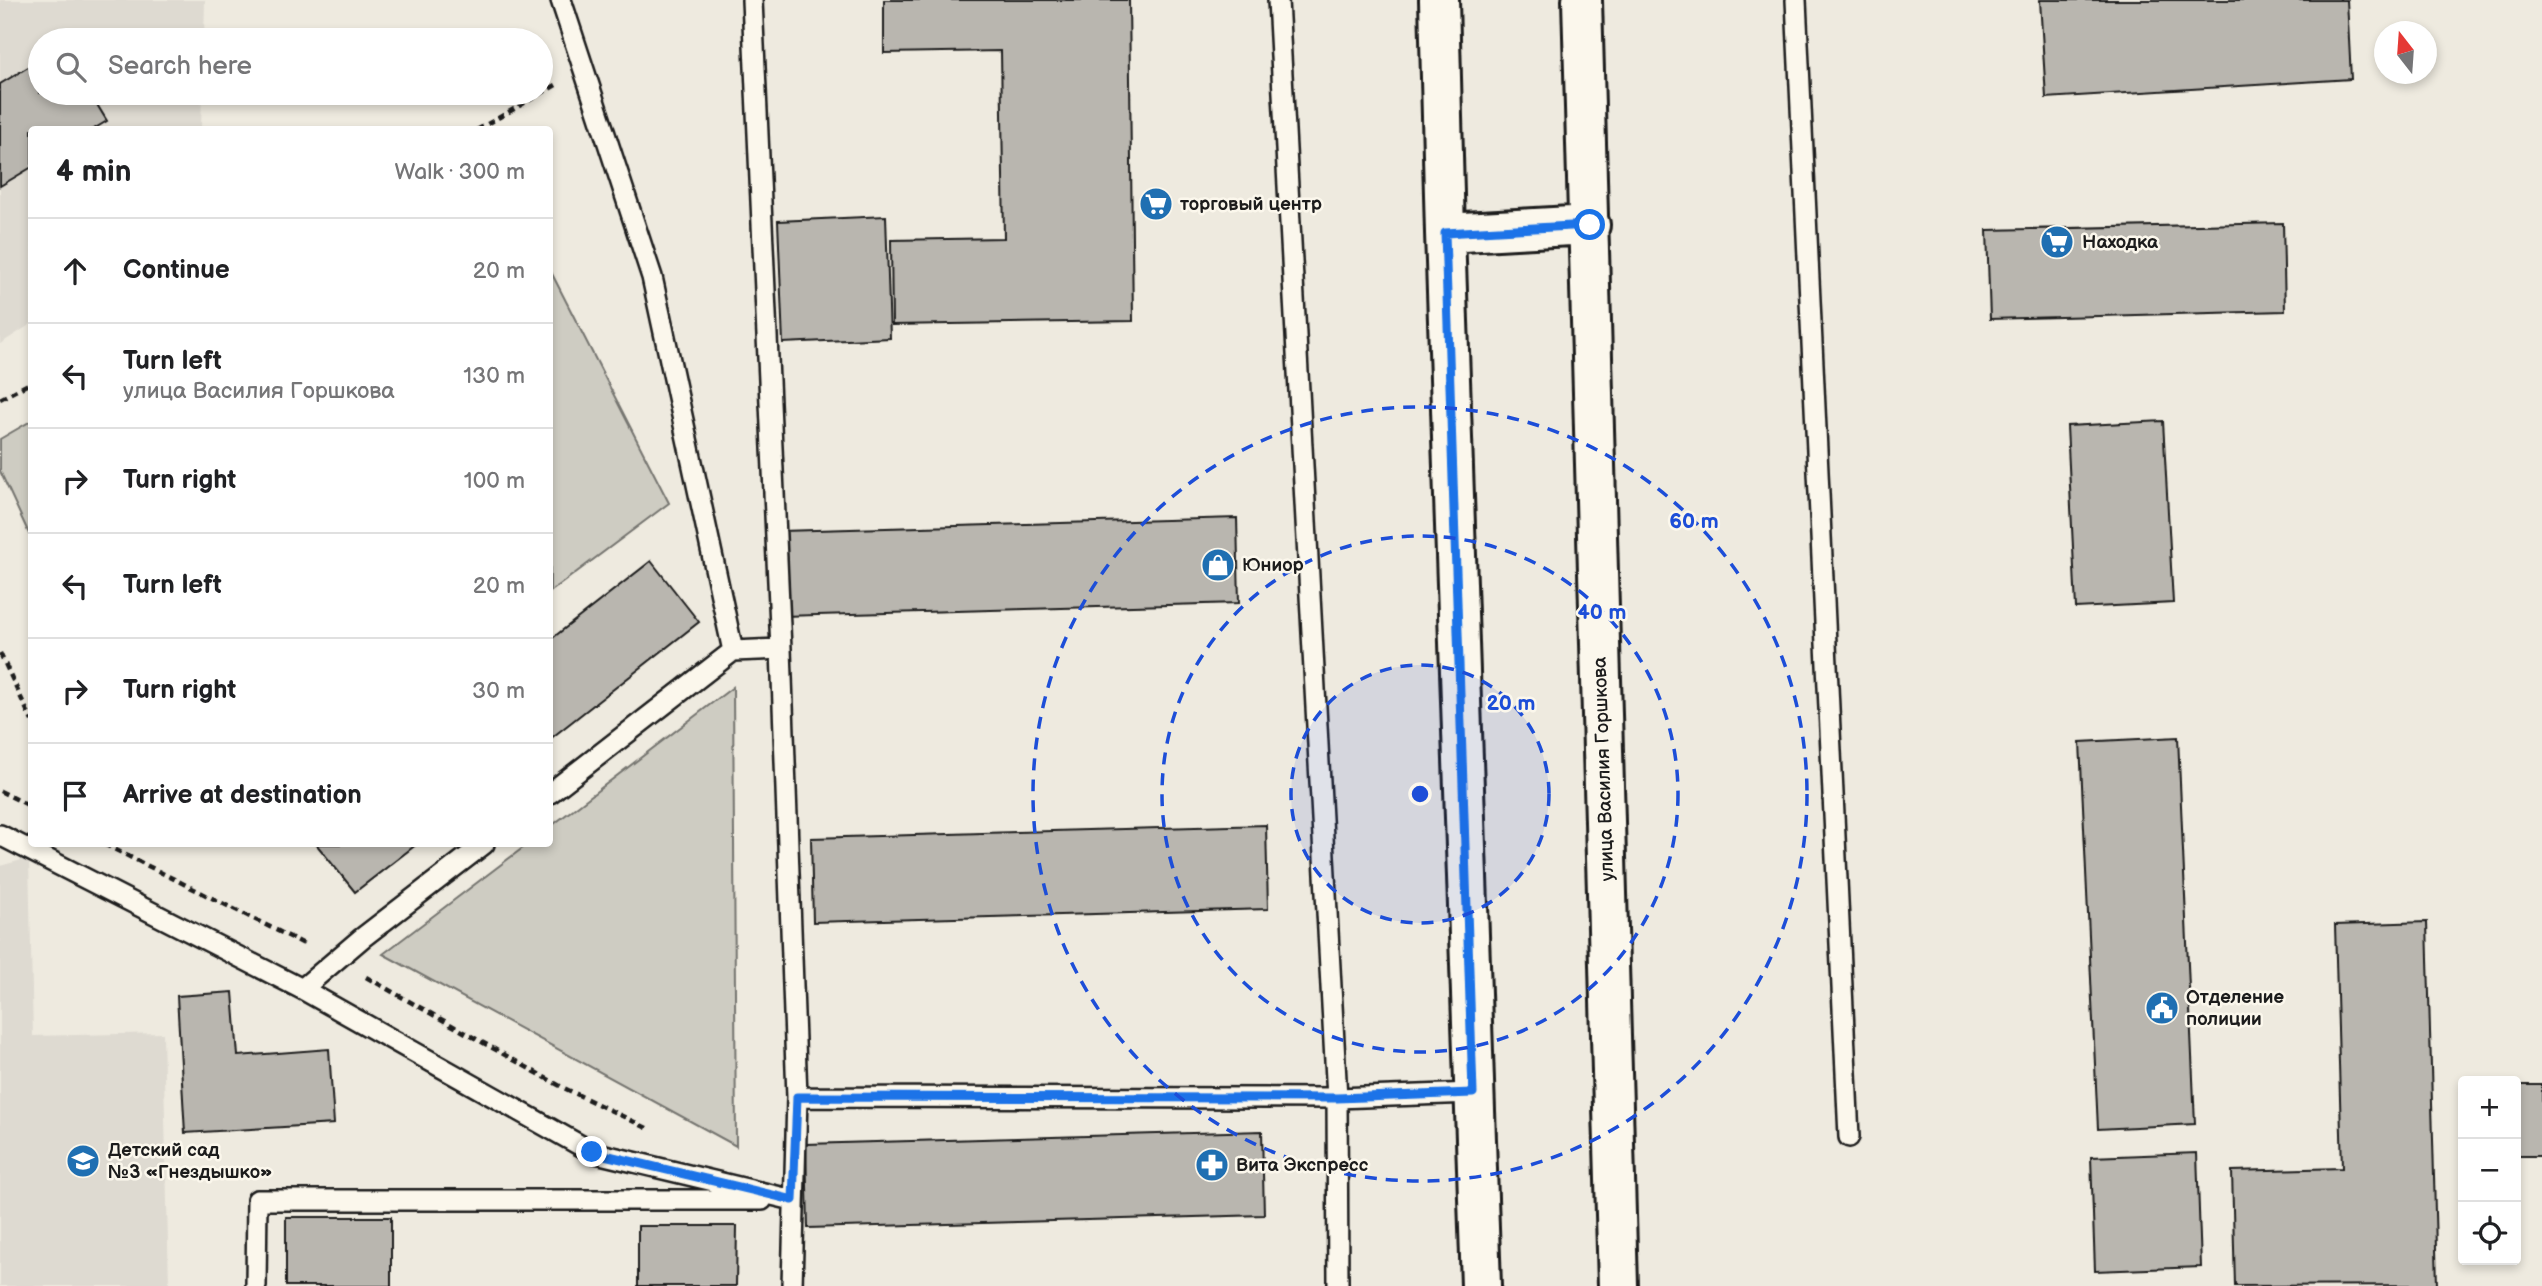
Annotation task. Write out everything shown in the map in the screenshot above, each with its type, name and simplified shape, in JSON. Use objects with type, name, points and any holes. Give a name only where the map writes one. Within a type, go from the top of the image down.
[{"type":"main road","points":[[1439,0],[1481,1286]]},
{"type":"main road","name":"улица Василия Горшкова","points":[[1582,0],[1618,1286]]},
{"type":"main road","points":[[1445,233],[1590,225]]},
{"type":"lane","points":[[561,0],[652,277],[733,651]]},
{"type":"lane","points":[[752,0],[781,649],[797,1097],[792,1286]]},
{"type":"lane","points":[[1279,0],[1337,1098],[1338,1286]]},
{"type":"lane","points":[[1796,0],[1849,1137]]},
{"type":"lane","points":[[553,791],[733,651],[781,649]]},
{"type":"lane","points":[[0,835],[302,989],[592,1152],[793,1200]]},
{"type":"lane","points":[[302,989],[480,847]]},
{"type":"lane","points":[[797,1097],[1337,1098],[1473,1093]]},
{"type":"lane","points":[[256,1286],[257,1200],[793,1200]]},
{"type":"path","points":[[553,87],[584,69]]},
{"type":"path","points":[[484,126],[521,105]]},
{"type":"path","points":[[0,399],[28,384]]},
{"type":"path","points":[[0,653],[28,712]]},
{"type":"path","points":[[0,791],[28,805]]},
{"type":"path","points":[[110,847],[337,960],[562,1087],[660,1135]]},
{"type":"shaded area","points":[[0,0],[205,0],[204,28],[28,28],[28,105],[202,105],[201,126],[28,126],[28,326],[0,344]]},
{"type":"shaded area","points":[[553,276],[669,503],[553,590]]},
{"type":"shaded area","points":[[28,423],[28,532],[0,471],[0,439]]},
{"type":"shaded area","points":[[733,687],[736,1146],[383,954],[524,847],[553,847],[553,825]]},
{"type":"shaded area","name":"Детский сад №3 «Гнездышко»","points":[[29,858],[33,1036],[163,1033],[169,1286],[0,1286],[0,866]]},
{"type":"building","points":[[884,0],[1129,0],[1133,321],[892,325],[891,240],[1004,238],[1001,51],[884,53]]},
{"type":"building","points":[[2040,0],[2347,0],[2351,79],[2046,98]]},
{"type":"building","points":[[28,67],[28,105],[97,105],[107,121],[99,126],[28,126],[28,169],[0,186],[0,84]]},
{"type":"building","points":[[886,216],[890,338],[783,343],[778,221]]},
{"type":"building","points":[[2283,223],[2285,311],[1990,319],[1987,230]]},
{"type":"building","points":[[2163,421],[2173,603],[2076,608],[2067,426]]},
{"type":"building","points":[[1237,518],[1239,603],[783,616],[781,531]]},
{"type":"building","points":[[651,561],[699,622],[553,737],[553,638]]},
{"type":"building","points":[[2178,737],[2195,1124],[2098,1129],[2080,742]]},
{"type":"building","points":[[1266,825],[1268,909],[813,922],[811,838]]},
{"type":"building","points":[[318,847],[413,847],[355,892]]},
{"type":"building","points":[[2427,922],[2437,1285],[2235,1286],[2232,1171],[2342,1168],[2335,925]]},
{"type":"building","points":[[233,992],[238,1056],[329,1049],[334,1124],[185,1133],[177,996]]},
{"type":"building","points":[[2521,1085],[2542,1085],[2542,1156],[2521,1156]]},
{"type":"building","points":[[1262,1131],[1264,1215],[808,1228],[806,1144]]},
{"type":"building","points":[[2197,1153],[2201,1267],[2095,1271],[2091,1157]]},
{"type":"building","points":[[286,1217],[391,1217],[391,1286],[286,1286]]},
{"type":"building","points":[[638,1226],[737,1226],[736,1286],[638,1286]]},
{"type":"place","name":"торговый центр","points":[[1156,204]]},
{"type":"place","name":"Находка","points":[[2057,242]]},
{"type":"place","name":"Юниор","points":[[1218,565]]},
{"type":"place","name":"Отделение полиции","points":[[2162,1008]]},
{"type":"place","name":"Детский сад №3 «Гнездышко»","points":[[83,1161]]},
{"type":"place","name":"Вита Экспресс","points":[[1212,1165]]},
{"type":"route","points":[[592,1152],[793,1200],[797,1097],[1337,1098],[1473,1093],[1445,233],[1590,225]]}]
